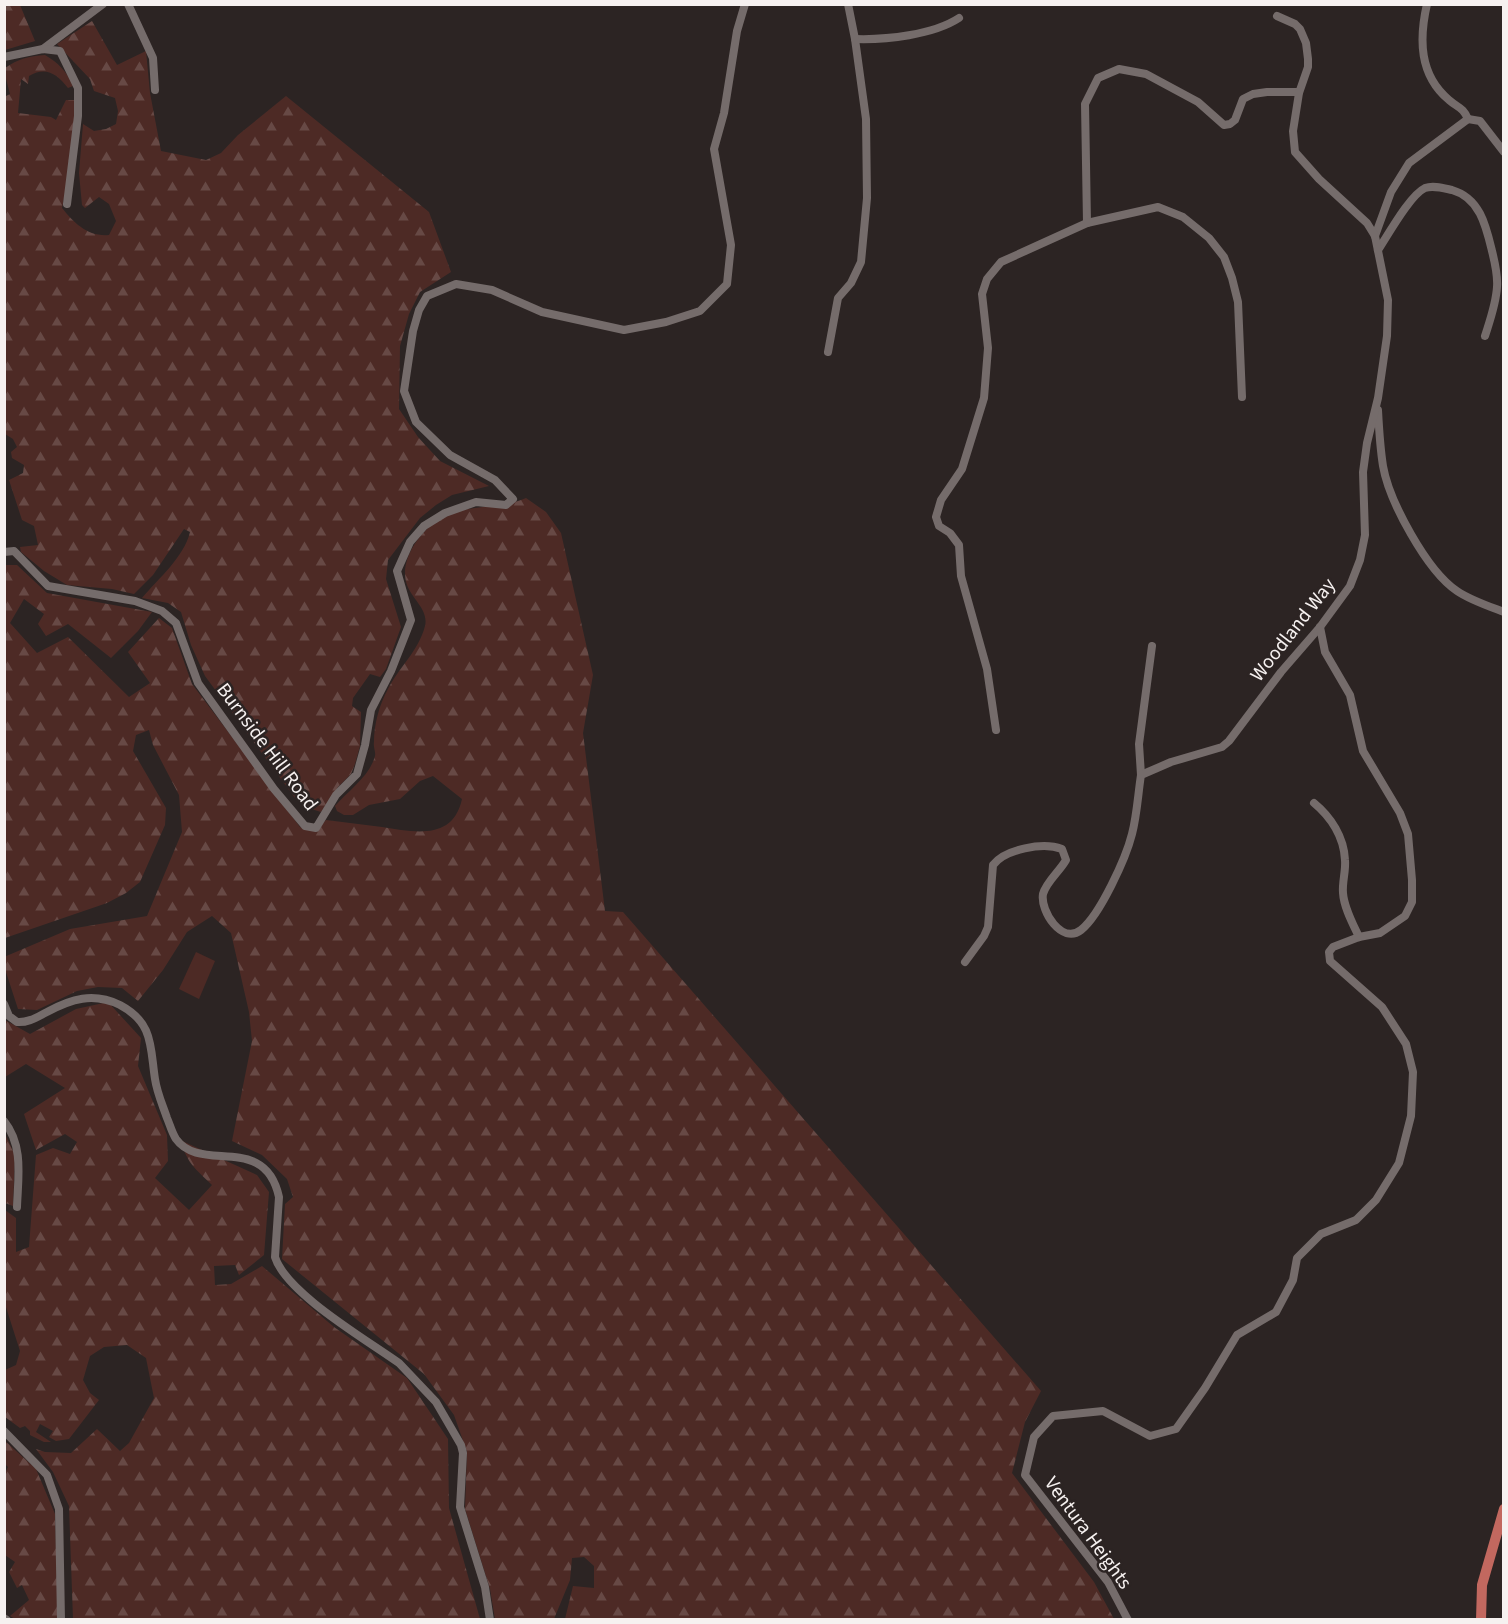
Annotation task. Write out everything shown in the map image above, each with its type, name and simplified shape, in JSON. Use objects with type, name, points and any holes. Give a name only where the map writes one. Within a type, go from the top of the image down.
[{"type":"main road","points":[[1481,1620],[1482,1585],[1503,1509]]},
{"type":"street","points":[[43,49],[103,4]]},
{"type":"street","points":[[128,4],[153,58],[155,90]]},
{"type":"street","name":"Burnside Hill Road","points":[[4,552],[14,551],[48,586],[135,601],[162,611],[176,623],[198,683],[274,789],[305,826],[316,828],[336,795],[357,774],[371,710],[392,671],[411,620],[397,571],[410,542],[424,526],[445,513],[476,502],[506,505],[513,499],[495,480],[450,455],[416,422],[404,391],[418,310],[427,296],[456,284],[492,290],[542,312],[624,330],[700,311],[728,284],[731,245],[714,149],[724,113],[737,31],[745,4]]},
{"type":"street","points":[[828,352],[838,298],[851,283],[861,262],[866,209],[866,119],[848,4]]},
{"type":"street","points":[[1427,4],[1422,48],[1425,66],[1433,82],[1448,99],[1464,110],[1468,119]]},
{"type":"street","name":"Woodland Way","points":[[1141,775],[1171,762],[1222,747],[1229,741],[1350,586],[1360,560],[1365,535],[1363,472],[1388,336],[1388,300],[1375,236],[1367,223],[1325,185],[1295,152],[1293,131],[1299,92],[1308,67],[1306,43],[1300,29],[1295,24],[1277,16]]},
{"type":"street","points":[[855,39],[878,39],[945,27],[959,18]]},
{"type":"street","points":[[4,57],[43,49],[60,51],[78,88],[78,116],[67,204]]},
{"type":"street","points":[[1087,223],[1084,104],[1098,78],[1119,69],[1146,74],[1198,102],[1224,125],[1235,120],[1243,99],[1252,94],[1299,92]]},
{"type":"street","points":[[1375,236],[1391,192],[1409,163],[1468,119],[1480,121],[1503,152]]},
{"type":"street","points":[[1378,250],[1401,215],[1417,194],[1424,189],[1443,188],[1459,192],[1468,199],[1483,216],[1496,268],[1497,286],[1485,336]]},
{"type":"street","points":[[996,730],[987,669],[961,576],[959,545],[950,533],[939,526],[936,517],[941,500],[962,469],[984,398],[988,348],[982,294],[987,279],[1001,262],[1087,223],[1158,207],[1183,217],[1209,238],[1224,257],[1232,278],[1238,302],[1242,397]]},
{"type":"street","points":[[1377,403],[1383,467],[1391,493],[1414,539],[1437,573],[1457,591],[1503,612]]},
{"type":"street","name":"Ventura Heights","points":[[1128,1620],[1108,1582],[1025,1475],[1034,1437],[1053,1416],[1103,1411],[1150,1436],[1176,1429],[1205,1388],[1237,1335],[1276,1312],[1293,1280],[1297,1258],[1321,1234],[1356,1220],[1376,1200],[1399,1163],[1411,1116],[1413,1072],[1406,1044],[1382,1007],[1330,961],[1329,952],[1333,947],[1359,937],[1380,933],[1405,916],[1412,902],[1411,855],[1408,834],[1400,813],[1364,751],[1350,695],[1325,652],[1320,627]]},
{"type":"street","points":[[965,962],[988,927],[991,870],[997,859],[1005,854],[1050,847],[1062,849],[1066,860],[1045,890],[1043,897],[1043,904],[1060,932],[1069,934],[1081,931],[1109,890],[1132,834],[1141,775],[1139,744],[1152,646]]},
{"type":"street","points":[[1314,803],[1325,812],[1335,827],[1343,848],[1345,861],[1343,895],[1359,937]]},
{"type":"street","points":[[4,1004],[9,1016],[17,1022],[30,1021],[69,1000],[105,999],[130,1011],[140,1022],[152,1044],[156,1082],[176,1139],[188,1150],[252,1160],[268,1173],[279,1197],[275,1257],[278,1266],[288,1279],[310,1299],[399,1363],[412,1375],[436,1402],[458,1438],[463,1453],[460,1507],[485,1587],[490,1620]]},
{"type":"street","points":[[4,1121],[9,1127],[19,1153],[17,1207]]},
{"type":"street","points":[[4,1431],[47,1475],[59,1509],[61,1620]]},
{"type":"green space","points":[[5,4],[20,5],[35,41],[5,50]]},
{"type":"green space","points":[[92,21],[117,65],[146,51],[150,93],[161,151],[206,160],[221,153],[238,135],[286,96],[429,212],[451,272],[420,292],[409,314],[400,346],[399,409],[418,437],[440,461],[489,486],[452,495],[436,505],[420,518],[388,560],[386,579],[401,627],[386,669],[380,677],[370,674],[353,698],[352,706],[361,712],[360,746],[355,764],[351,774],[338,787],[321,812],[305,807],[295,798],[205,676],[191,645],[181,612],[168,603],[142,598],[177,559],[190,532],[184,529],[153,575],[134,594],[112,589],[67,585],[44,571],[21,552],[20,547],[38,545],[34,526],[22,520],[9,480],[23,473],[24,465],[12,458],[11,452],[17,447],[13,439],[5,434],[4,97],[10,94],[5,68],[14,62],[45,55],[58,64],[68,76],[73,86],[68,88],[55,75],[46,72],[29,76],[28,84],[21,79],[18,113],[51,117],[56,120],[66,100],[77,100],[71,163],[62,208],[71,219],[88,231],[94,234],[109,235],[116,221],[109,204],[99,197],[85,208],[82,205],[79,173],[83,124],[94,131],[116,124],[118,111],[115,98],[94,91],[90,79],[57,44]]},
{"type":"green space","points":[[526,498],[546,512],[561,533],[593,675],[583,733],[605,911],[623,912],[1041,1391],[1025,1422],[1012,1473],[1094,1582],[1114,1619],[565,1619],[573,1586],[594,1588],[594,1566],[584,1557],[572,1558],[570,1580],[554,1619],[495,1619],[490,1589],[465,1509],[467,1452],[454,1415],[424,1374],[282,1259],[285,1204],[293,1197],[287,1179],[262,1155],[232,1141],[252,1041],[249,1012],[231,933],[212,916],[187,932],[163,970],[138,1001],[122,988],[98,987],[77,991],[37,1010],[18,1009],[5,969],[4,957],[70,929],[147,916],[182,832],[179,795],[153,745],[149,730],[136,735],[133,751],[166,808],[165,825],[140,882],[107,903],[5,938],[5,565],[17,565],[47,593],[152,612],[138,631],[111,658],[68,624],[46,636],[38,624],[44,614],[24,599],[10,623],[37,653],[68,637],[129,697],[150,683],[128,652],[159,618],[172,628],[192,684],[300,827],[315,831],[326,820],[407,831],[431,831],[450,822],[462,799],[433,776],[420,781],[400,799],[369,805],[353,815],[344,815],[337,811],[335,806],[364,777],[372,763],[375,754],[375,729],[382,702],[392,682],[418,643],[425,626],[425,615],[409,590],[405,576],[405,567],[411,550],[428,528],[445,516],[467,509],[515,502]]},
{"type":"green space","points":[[196,952],[215,961],[199,999],[179,989]]},
{"type":"green space","points":[[108,1002],[141,1038],[138,1066],[167,1135],[168,1161],[155,1178],[189,1210],[212,1185],[189,1161],[180,1140],[257,1175],[269,1192],[264,1255],[239,1275],[235,1265],[214,1266],[215,1285],[231,1284],[262,1266],[334,1327],[407,1378],[448,1439],[449,1508],[480,1619],[73,1619],[69,1506],[53,1472],[36,1449],[45,1452],[71,1453],[97,1429],[120,1451],[129,1443],[154,1398],[146,1358],[127,1345],[104,1347],[90,1356],[83,1380],[90,1393],[99,1400],[69,1439],[56,1441],[49,1437],[53,1431],[40,1424],[36,1432],[51,1442],[44,1442],[30,1435],[30,1431],[25,1426],[20,1428],[5,1417],[5,1370],[16,1365],[20,1351],[5,1304],[5,1210],[16,1218],[16,1252],[29,1247],[36,1155],[53,1148],[70,1154],[77,1142],[65,1134],[36,1150],[24,1114],[65,1088],[26,1064],[5,1077],[5,1020],[30,1034],[76,1009]]},
{"type":"green space","points":[[4,1132],[15,1155],[13,1206],[5,1203]]},
{"type":"green space","points":[[4,1440],[36,1469],[55,1514],[58,1619],[15,1619],[10,1616],[29,1600],[22,1585],[17,1588],[9,1572],[15,1562],[5,1555],[4,1475],[8,1467],[5,1464]]}]
